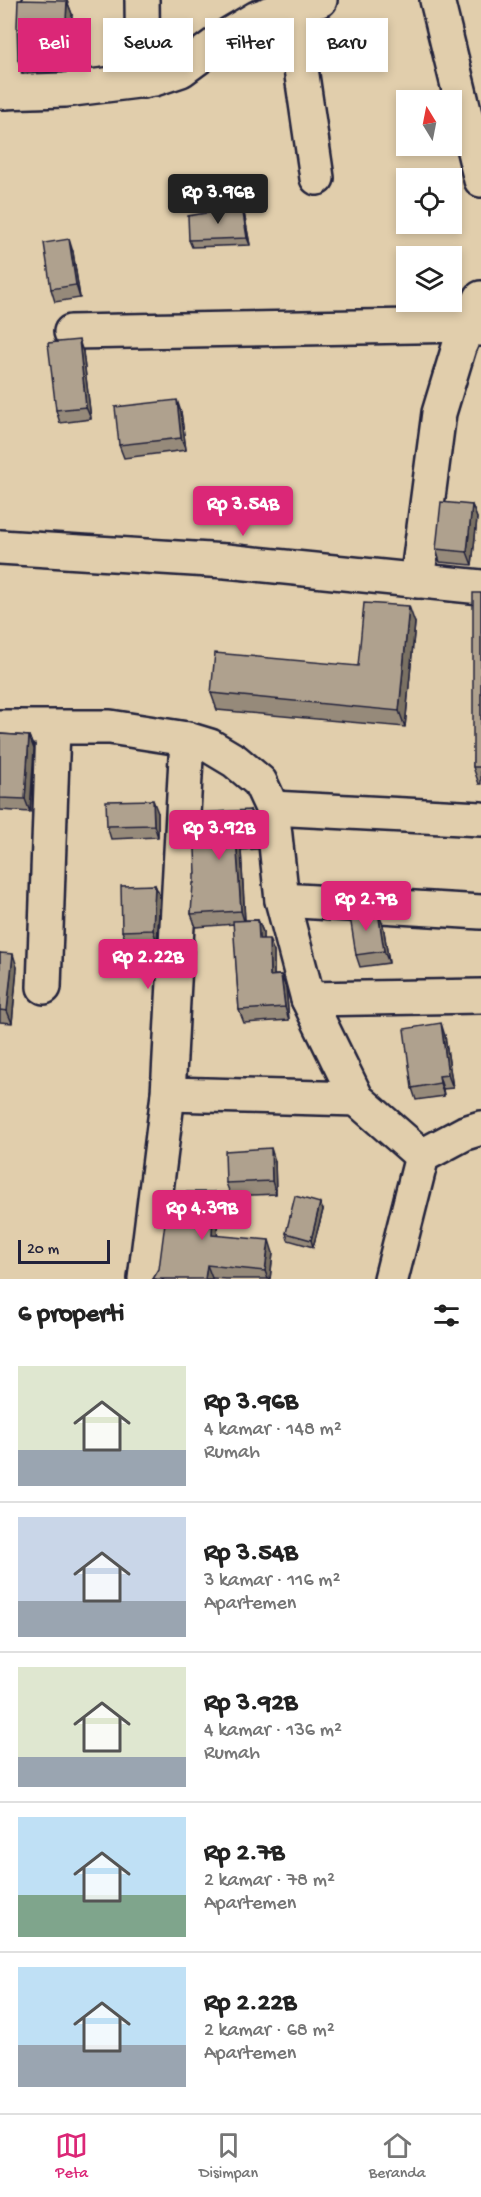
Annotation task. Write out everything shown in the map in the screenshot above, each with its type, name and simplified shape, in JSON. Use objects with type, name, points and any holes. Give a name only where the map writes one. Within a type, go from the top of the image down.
[{"type":"street","points":[[4,0],[3,92],[65,90],[154,79],[181,70],[256,18],[301,2],[317,178]]},
{"type":"street","points":[[142,0],[143,81]]},
{"type":"street","points":[[437,0],[481,180]]},
{"type":"street","points":[[72,332],[477,318]]},
{"type":"street","points":[[417,581],[439,412],[459,347],[477,318]]},
{"type":"street","points":[[0,547],[226,561],[481,587]]},
{"type":"street","points":[[0,727],[110,727],[187,739],[210,746],[235,761],[260,782],[272,808],[282,900],[308,999],[357,1099],[422,1156]]},
{"type":"street","points":[[44,987],[53,728]]},
{"type":"street","points":[[145,1279],[168,1094],[187,739]]},
{"type":"street","points":[[272,808],[481,819]]},
{"type":"street","points":[[282,900],[481,912]]},
{"type":"street","points":[[308,999],[481,996]]},
{"type":"street","points":[[168,1094],[357,1099]]},
{"type":"street","points":[[392,1279],[422,1156],[465,1133],[481,1128]]},
{"type":"building","points":[[18,0],[67,1],[66,18],[18,18],[18,60],[17,25]]},
{"type":"building","points":[[242,207],[247,238],[189,240],[188,216]]},
{"type":"building","points":[[69,239],[76,285],[51,289],[44,243]]},
{"type":"building","points":[[79,340],[86,407],[56,410],[48,343]]},
{"type":"building","points":[[177,400],[181,438],[119,445],[115,407]]},
{"type":"building","points":[[441,502],[472,505],[467,552],[436,549]]},
{"type":"building","points":[[473,593],[481,593],[481,767],[473,767]]},
{"type":"building","points":[[364,603],[409,606],[399,711],[211,693],[215,653],[358,666]]},
{"type":"building","points":[[0,734],[29,736],[25,799],[0,798]]},
{"type":"building","points":[[153,800],[154,825],[107,826],[106,801]]},
{"type":"building","points":[[250,810],[253,836],[236,837],[241,911],[191,914],[194,874],[196,874],[197,813]]},
{"type":"building","points":[[155,885],[153,930],[122,931],[121,886]]},
{"type":"building","points":[[349,910],[378,912],[384,951],[356,955]]},
{"type":"building","points":[[258,920],[259,939],[269,939],[270,976],[281,975],[285,1007],[239,1010],[233,921]]},
{"type":"building","points":[[0,953],[13,954],[7,1011],[0,1010]]},
{"type":"building","points":[[441,1023],[448,1075],[439,1076],[440,1083],[412,1088],[404,1029]]},
{"type":"building","points":[[271,1148],[272,1181],[226,1183],[225,1151]]},
{"type":"building","points":[[169,1192],[214,1192],[212,1235],[269,1240],[265,1271],[207,1265],[205,1279],[153,1279],[159,1269]]},
{"type":"building","points":[[295,1196],[320,1203],[311,1240],[286,1233]]}]
